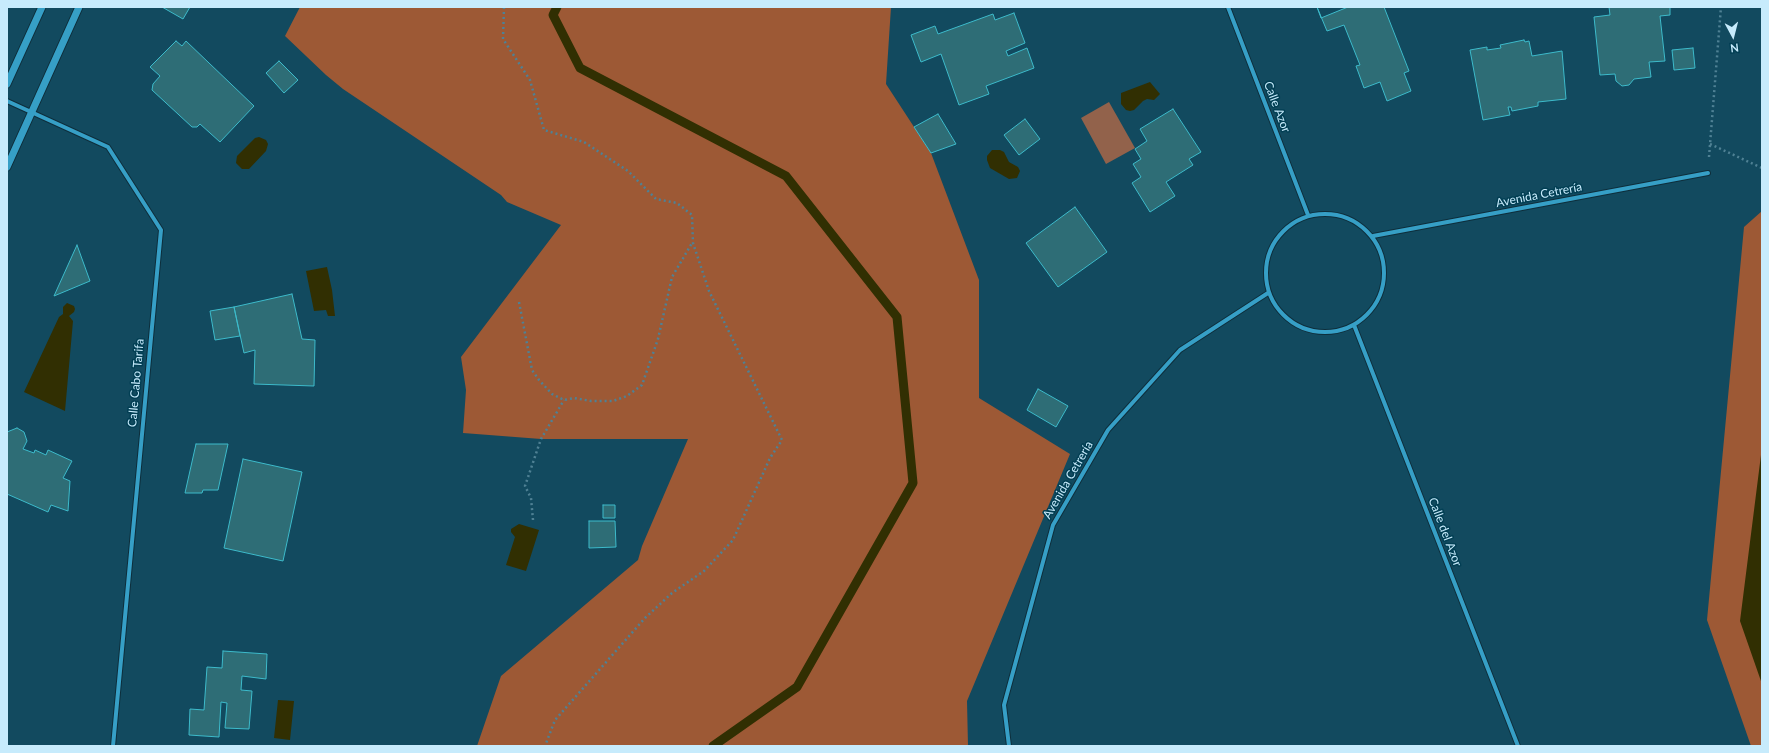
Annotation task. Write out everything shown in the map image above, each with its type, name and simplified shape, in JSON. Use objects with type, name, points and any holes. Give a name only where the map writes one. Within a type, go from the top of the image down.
[{"type":"street","points":[[7,84],[42,7]]},
{"type":"street","points":[[7,167],[79,7]]},
{"type":"street","name":"Calle Azor","points":[[1228,7],[1308,215]]},
{"type":"street","name":"Calle Cabo Tarifa","points":[[7,101],[108,147],[161,230],[113,746]]},
{"type":"street","name":"Avenida Cetrería","points":[[1373,236],[1708,173]]},
{"type":"street","points":[[1332,213],[1355,220],[1373,236],[1384,259],[1384,285],[1373,308],[1354,325],[1329,333],[1304,329],[1282,315],[1268,293],[1264,269],[1271,245],[1286,226],[1308,215],[1332,213]]},
{"type":"street","name":"Avenida Cetrería","points":[[1009,746],[1004,705],[1053,525],[1108,430],[1180,350],[1268,293]]},
{"type":"street","name":"Calle del Azor","points":[[1354,325],[1518,746]]},
{"type":"path","points":[[504,7],[503,39],[530,80],[544,130],[584,142],[628,170],[656,199],[677,203],[692,216],[693,243],[709,291],[782,440],[770,458],[733,540],[704,571],[672,593],[645,618],[555,720],[545,746]]},
{"type":"path","points":[[1708,173],[1721,7]]},
{"type":"path","points":[[1710,144],[1762,168]]},
{"type":"path","points":[[519,302],[532,370],[552,394],[564,400],[574,398],[591,401],[613,401],[627,396],[642,385],[658,339],[672,277],[693,243]]},
{"type":"path","points":[[533,520],[531,498],[525,486],[541,439],[564,400]]},
{"type":"shaded area","points":[[300,7],[891,7],[886,84],[931,153],[979,280],[979,398],[1070,454],[967,701],[968,746],[477,746],[501,676],[638,560],[642,546],[688,439],[541,439],[463,433],[466,390],[461,357],[561,225],[507,202],[501,195],[343,89],[326,75],[285,36]]},
{"type":"shaded area","points":[[1150,82],[1160,94],[1154,100],[1147,99],[1143,101],[1134,110],[1126,110],[1121,104],[1121,93]]},
{"type":"shaded area","points":[[1109,102],[1135,148],[1106,164],[1081,118]]},
{"type":"shaded area","points":[[259,137],[266,140],[268,144],[266,151],[249,169],[242,169],[236,163],[237,156],[255,138]]},
{"type":"shaded area","points":[[992,150],[1000,150],[1004,152],[1009,162],[1018,167],[1020,171],[1017,178],[1009,179],[990,168],[987,156]]},
{"type":"shaded area","points":[[1762,211],[1762,746],[1751,746],[1707,620],[1744,227]]},
{"type":"shaded area","points":[[327,267],[332,290],[335,316],[328,316],[326,310],[314,311],[306,271]]},
{"type":"shaded area","points":[[67,303],[74,306],[75,309],[69,316],[73,321],[65,411],[24,392],[59,317],[63,314],[63,307]]},
{"type":"shaded area","points":[[1762,447],[1762,684],[1740,621]]},
{"type":"shaded area","points":[[519,524],[539,530],[526,571],[506,565],[515,537],[511,532],[511,529]]},
{"type":"shaded area","points":[[278,700],[294,701],[290,740],[274,738]]},
{"type":"building","points":[[162,7],[190,7],[183,19]]},
{"type":"building","points":[[1317,7],[1384,7],[1409,71],[1404,73],[1411,91],[1387,101],[1380,82],[1364,88],[1356,66],[1360,65],[1344,25],[1327,31]]},
{"type":"building","points":[[1317,7],[1348,7],[1321,18]]},
{"type":"building","points":[[1609,7],[1670,7],[1670,15],[1660,16],[1665,61],[1649,62],[1651,77],[1634,79],[1629,85],[1622,86],[1616,81],[1615,74],[1600,75],[1594,17],[1610,15]]},
{"type":"building","points":[[1014,13],[1025,43],[1006,51],[1008,56],[1027,48],[1034,68],[986,86],[989,94],[959,105],[941,54],[921,62],[911,35],[935,26],[938,34],[993,14],[995,20]]},
{"type":"building","points":[[1524,40],[1525,42],[1529,41],[1532,56],[1562,51],[1566,99],[1538,102],[1538,106],[1512,111],[1511,107],[1508,107],[1510,115],[1483,120],[1470,50],[1487,47],[1487,50],[1501,48],[1500,45]]},
{"type":"building","points":[[176,41],[182,46],[186,41],[254,106],[220,142],[200,124],[197,127],[192,127],[152,90],[153,84],[160,76],[150,67]]},
{"type":"building","points":[[1693,48],[1695,68],[1674,70],[1672,50]]},
{"type":"building","points":[[279,61],[298,80],[284,93],[266,73]]},
{"type":"building","points":[[1173,109],[1201,152],[1189,159],[1193,165],[1166,182],[1175,196],[1150,212],[1132,183],[1141,177],[1133,164],[1141,159],[1135,149],[1147,141],[1140,129]]},
{"type":"building","points":[[938,114],[956,144],[931,153],[914,127]]},
{"type":"building","points":[[1025,119],[1040,139],[1019,155],[1004,135]]},
{"type":"building","points":[[1075,207],[1107,252],[1058,287],[1026,243]]},
{"type":"building","points":[[77,245],[90,281],[54,296]]},
{"type":"building","points":[[292,294],[302,339],[315,340],[314,386],[254,384],[255,350],[244,353],[234,307]]},
{"type":"building","points":[[234,307],[240,336],[215,340],[210,311]]},
{"type":"building","points":[[1038,389],[1068,406],[1056,427],[1027,410]]},
{"type":"building","points":[[17,428],[24,432],[27,441],[23,449],[34,453],[35,450],[46,455],[48,450],[72,461],[63,478],[70,481],[68,511],[51,505],[48,512],[7,494],[7,432]]},
{"type":"building","points":[[196,444],[228,444],[218,490],[203,490],[202,493],[185,493]]},
{"type":"building","points":[[243,459],[302,472],[283,561],[224,548]]},
{"type":"building","points":[[603,505],[615,505],[615,518],[603,518]]},
{"type":"building","points":[[589,521],[615,521],[616,547],[589,548]]},
{"type":"building","points":[[223,651],[267,654],[266,679],[242,676],[241,690],[252,691],[249,729],[225,728],[227,703],[221,702],[219,737],[189,735],[190,709],[204,710],[207,667],[222,668]]},
{"type":"waterway","points":[[557,7],[553,15],[580,68],[786,176],[897,317],[913,483],[797,687],[713,746]]}]
